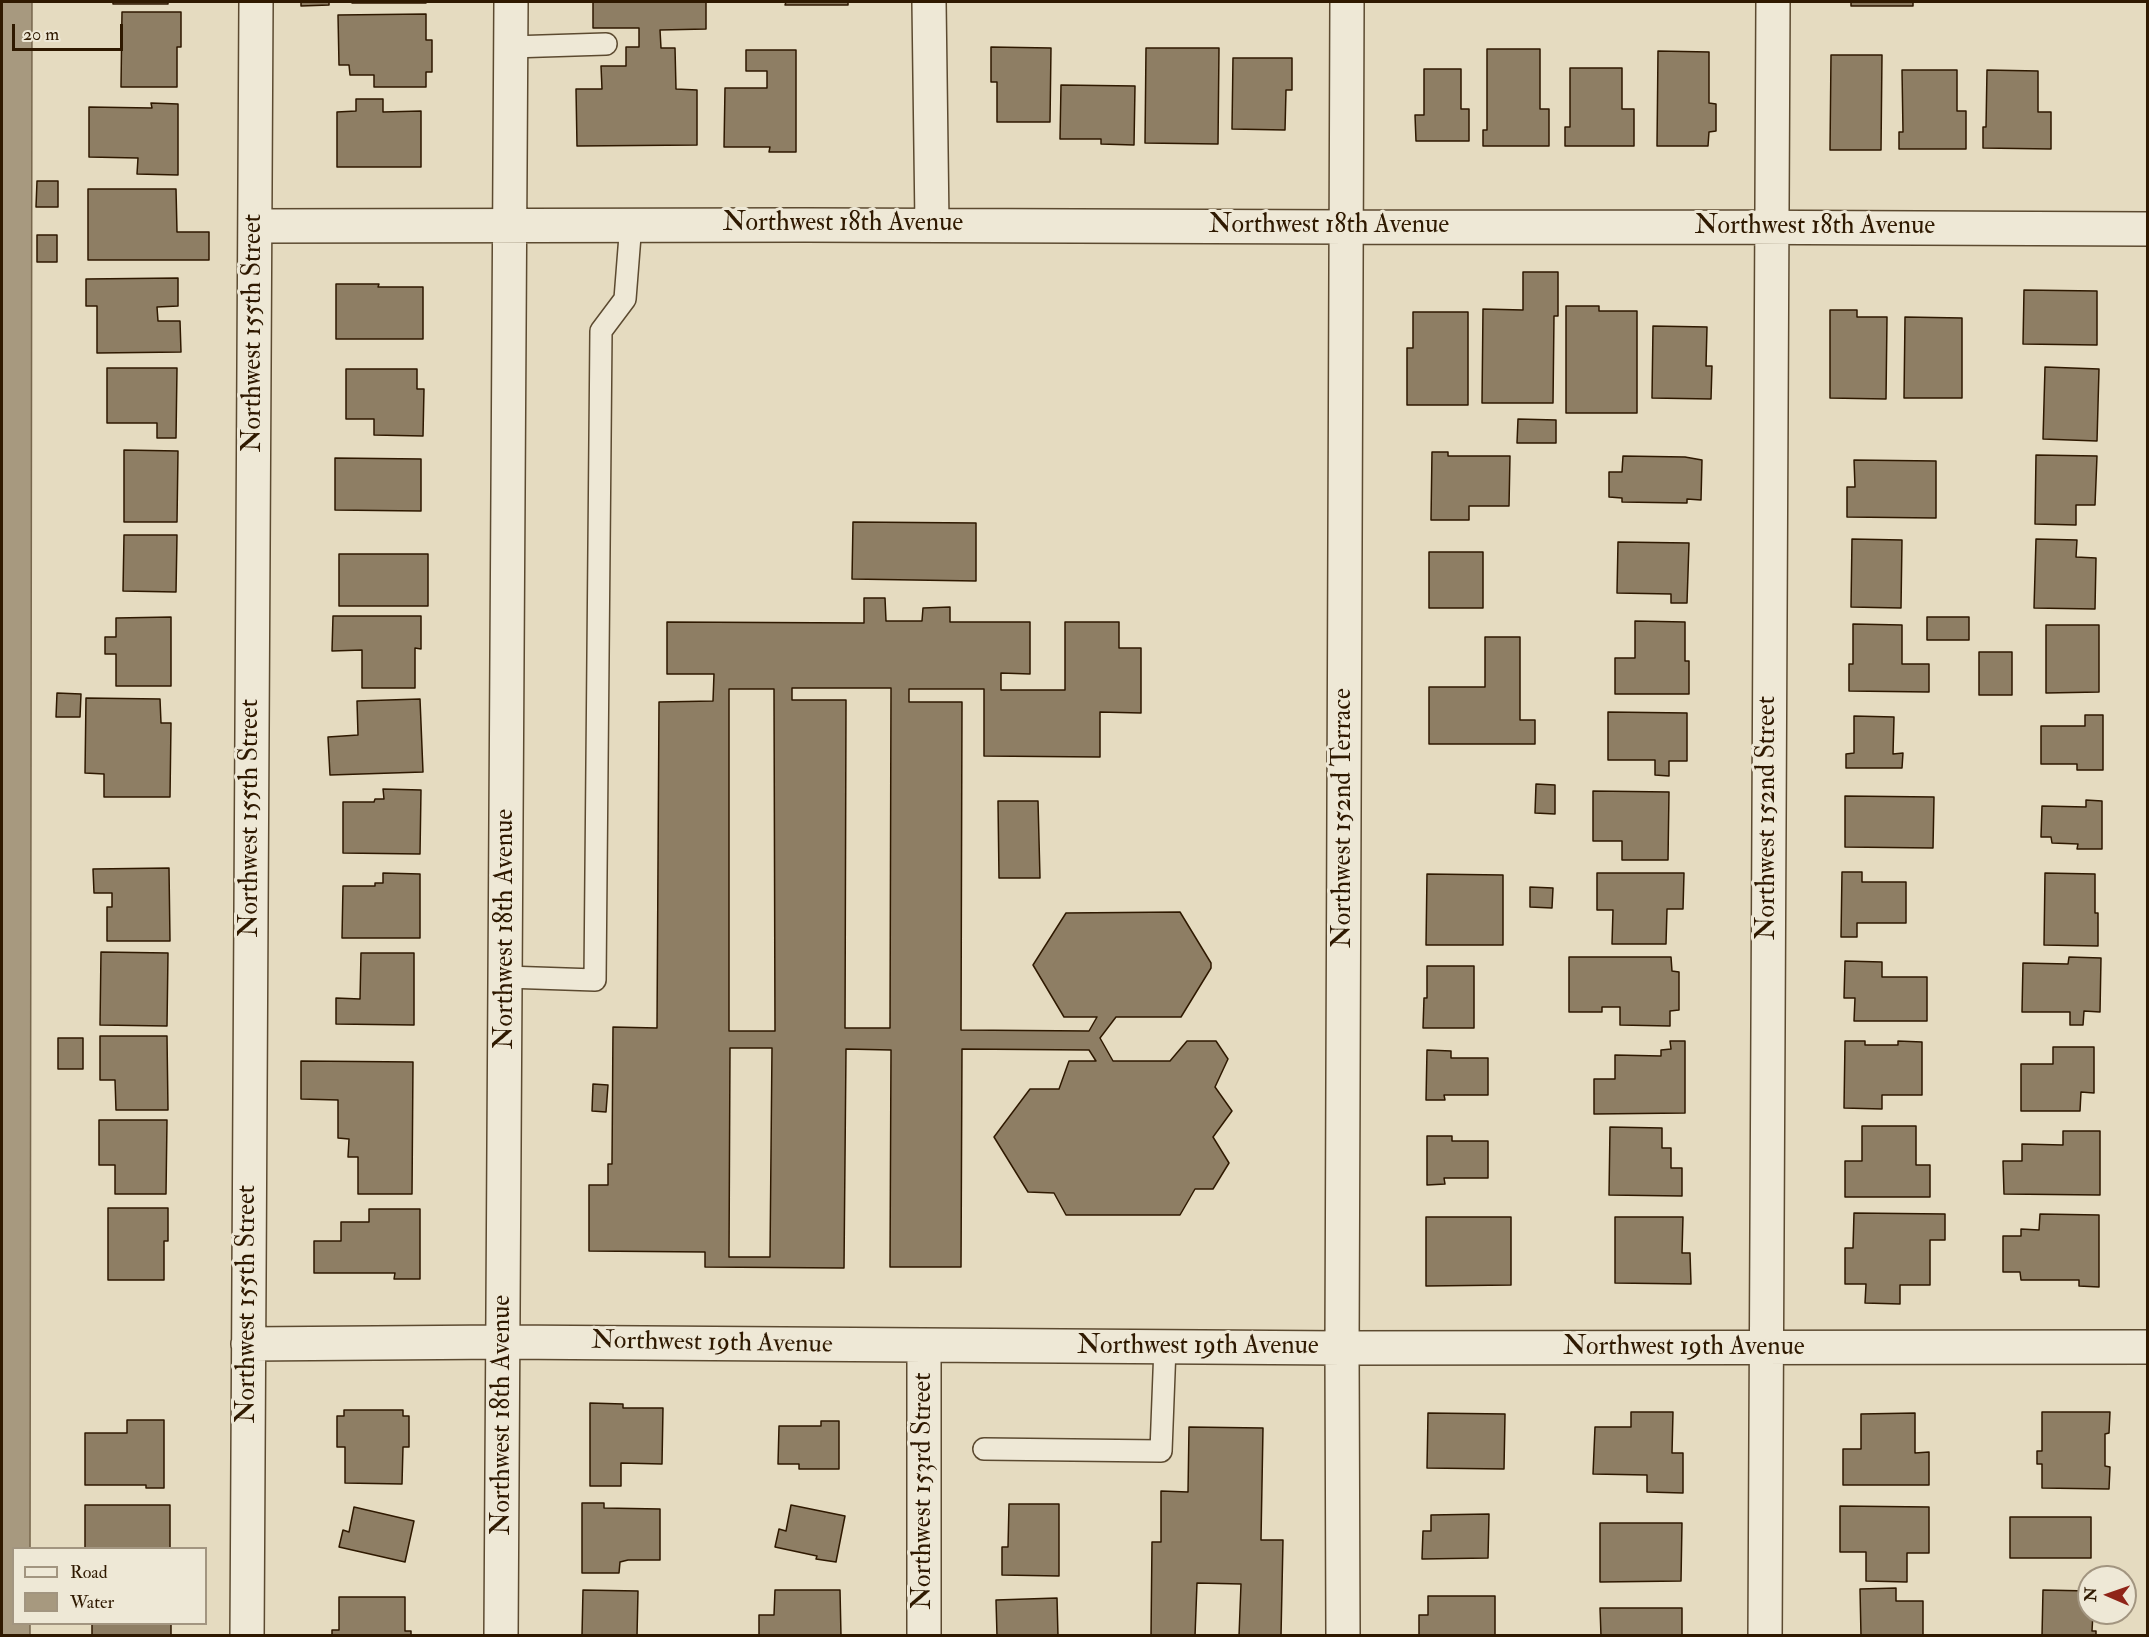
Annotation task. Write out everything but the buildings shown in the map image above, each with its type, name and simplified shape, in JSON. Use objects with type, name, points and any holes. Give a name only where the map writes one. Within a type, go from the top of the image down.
[{"type":"street","name":"Northwest 155th Street","points":[[247,1635],[256,2]]},
{"type":"street","name":"Northwest 18th Avenue","points":[[501,1635],[511,2]]},
{"type":"street","points":[[929,2],[932,224]]},
{"type":"street","name":"Northwest 152nd Terrace","points":[[1343,1635],[1347,2]]},
{"type":"street","name":"Northwest 152nd Street","points":[[1765,1635],[1773,2]]},
{"type":"street","name":"Northwest 18th Avenue","points":[[255,226],[631,223],[2148,229]]},
{"type":"street","name":"Northwest 19th Avenue","points":[[248,1344],[504,1342],[1342,1348],[2148,1347]]},
{"type":"street","name":"Northwest 153rd Street","points":[[924,1346],[924,1635]]},
{"type":"lane","points":[[511,47],[606,44]]},
{"type":"lane","points":[[506,977],[595,980],[601,331],[625,299],[631,223]]},
{"type":"lane","points":[[984,1449],[1161,1451],[1165,1347]]},
{"type":"water","points":[[2,2],[32,2],[30,1547],[12,1547],[12,1625],[30,1625],[30,1636],[2,1635]]}]
